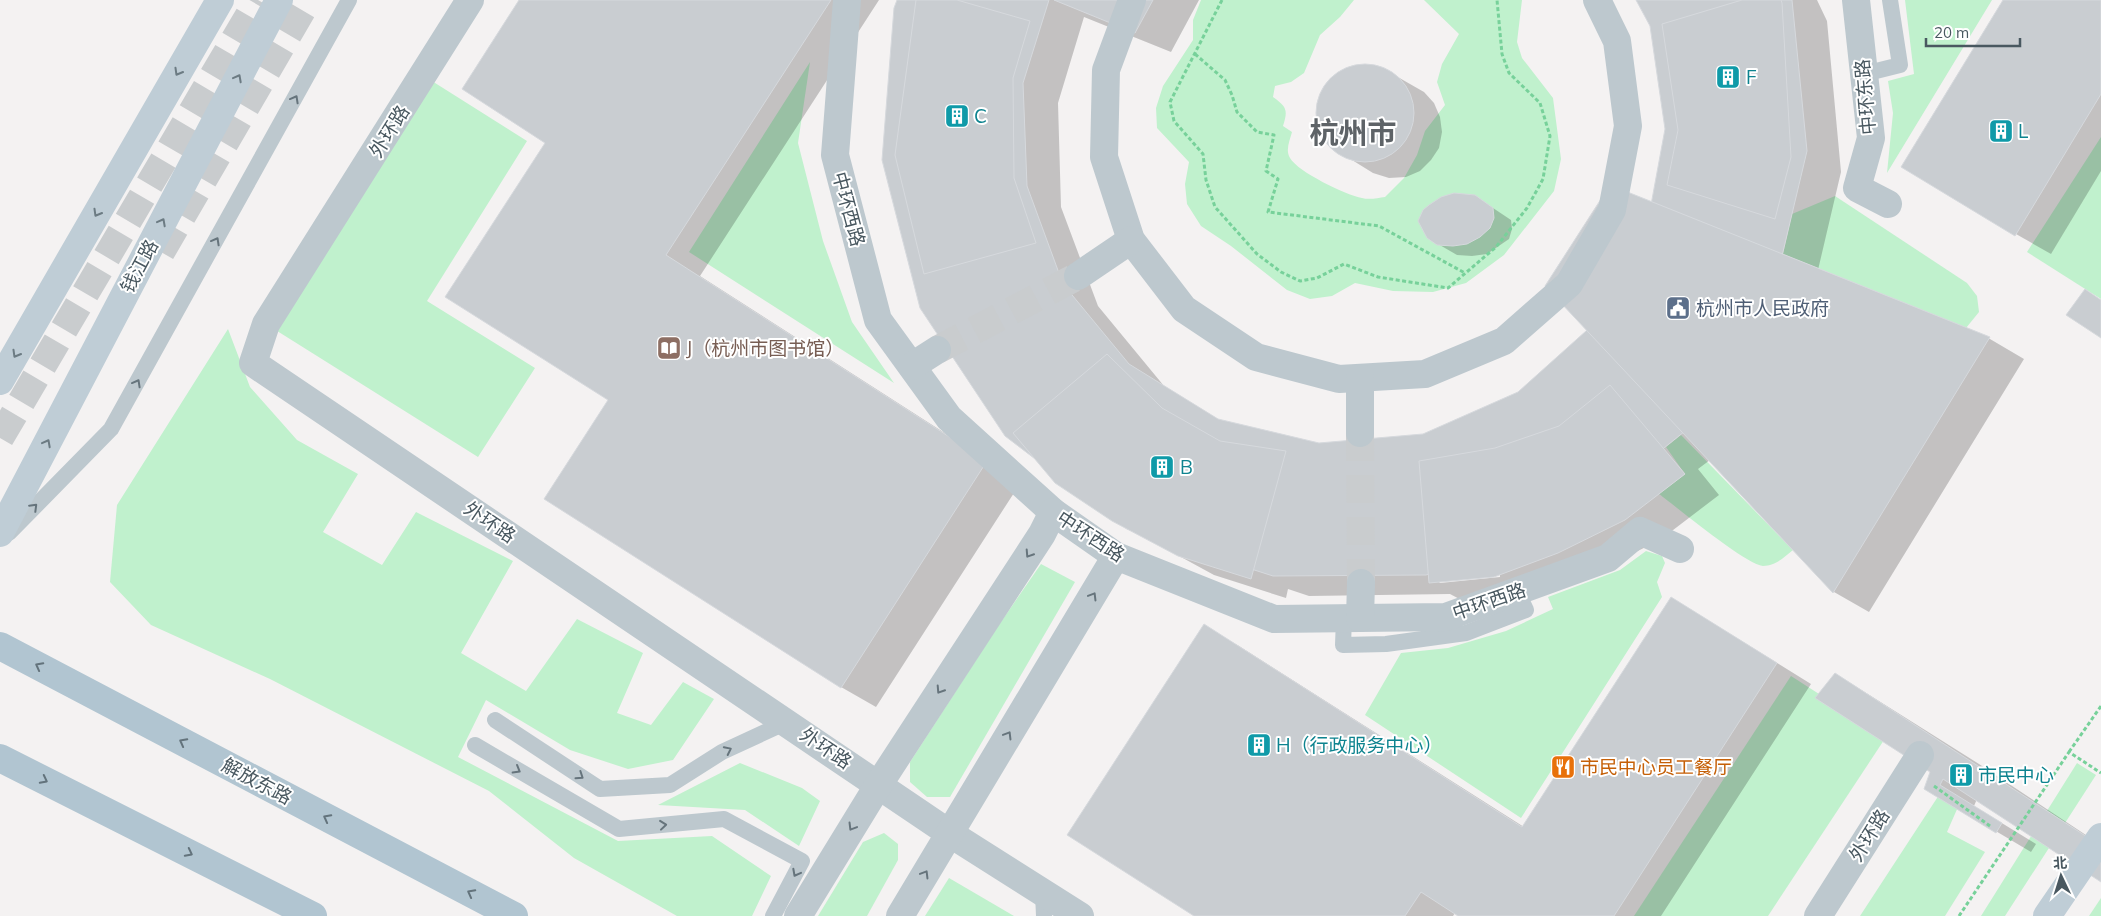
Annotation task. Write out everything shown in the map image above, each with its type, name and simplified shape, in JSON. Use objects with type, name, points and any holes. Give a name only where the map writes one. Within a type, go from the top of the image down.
[{"type":"main road","points":[[0,381],[220,0]]},
{"type":"main road","name":"钱江路","points":[[0,533],[279,0]]},
{"type":"main road","name":"解放东路","points":[[0,646],[514,916]]},
{"type":"main road","points":[[0,758],[313,916]]},
{"type":"main road","points":[[2047,916],[2101,837]]},
{"type":"street","name":"外环路","points":[[470,0],[266,324],[253,363],[879,784],[949,833],[1043,904],[1080,916]]},
{"type":"street","name":"中环西路","points":[[847,0],[835,155],[878,320],[950,418],[1053,512],[1116,556],[1274,619],[1352,618],[1446,616],[1608,558],[1640,531],[1680,548]]},
{"type":"street","points":[[1132,0],[1106,70],[1104,157],[1131,240],[1184,309],[1256,357],[1339,379],[1425,374],[1504,341],[1569,284],[1612,210],[1628,126],[1617,41],[1597,0]]},
{"type":"street","name":"中环东路","points":[[1856,0],[1871,138],[1857,188],[1888,204]]},
{"type":"street","points":[[1078,276],[1131,240]]},
{"type":"street","points":[[912,366],[937,350]]},
{"type":"street","points":[[1360,378],[1360,433]]},
{"type":"street","points":[[798,916],[879,784],[1037,542],[1053,512]]},
{"type":"street","points":[[900,916],[1116,556]]},
{"type":"street","points":[[1352,618],[1360,583]]},
{"type":"street","name":"外环路","points":[[1818,916],[1920,754]]},
{"type":"lane","points":[[0,542],[111,429],[349,0]]},
{"type":"lane","points":[[1864,74],[1900,65],[1890,0]]},
{"type":"lane","points":[[496,720],[600,790],[670,784],[722,752],[787,722]]},
{"type":"lane","points":[[475,746],[619,829],[724,819],[802,861],[773,916]]},
{"type":"path","points":[[1222,0],[1170,102],[1174,121],[1203,154],[1206,180],[1215,208],[1257,254],[1281,272],[1300,281],[1317,278],[1344,264],[1378,277],[1448,288],[1496,247],[1527,208],[1543,179],[1550,136],[1540,103],[1509,73],[1502,54],[1497,0]]},
{"type":"path","points":[[1194,54],[1225,80],[1232,95],[1236,112],[1256,132],[1274,135],[1266,171],[1278,179],[1268,212],[1379,226],[1465,274]]},
{"type":"path","points":[[1959,916],[2101,706]]},
{"type":"path","points":[[2069,752],[2101,773]]},
{"type":"path","points":[[1932,784],[1990,826]]},
{"type":"green space","points":[[1201,0],[1354,0],[1340,17],[1320,35],[1304,73],[1291,82],[1275,86],[1273,97],[1284,106],[1286,112],[1283,126],[1292,132],[1288,152],[1295,164],[1334,188],[1362,198],[1374,199],[1385,197],[1404,178],[1417,155],[1425,131],[1445,105],[1437,82],[1442,64],[1459,34],[1424,0],[1522,0],[1517,42],[1522,58],[1553,98],[1561,159],[1554,191],[1504,255],[1466,283],[1433,292],[1393,291],[1355,283],[1332,296],[1310,299],[1287,290],[1231,246],[1201,226],[1187,204],[1185,184],[1189,162],[1157,128],[1156,108],[1163,86],[1193,40],[1193,20]]},
{"type":"green space","points":[[1905,0],[1992,0],[1887,173],[1893,113],[1888,81],[1914,74]]},
{"type":"green space","points":[[810,62],[798,143],[823,241],[852,322],[894,383],[689,252]]},
{"type":"green space","points":[[424,76],[527,141],[427,301],[535,368],[478,457],[266,324]]},
{"type":"green space","points":[[2101,137],[2101,299],[2027,252]]},
{"type":"green space","points":[[1835,196],[1967,283],[1977,296],[1979,312],[1966,328],[1783,254],[1792,214]]},
{"type":"green space","points":[[228,329],[250,387],[297,440],[358,474],[323,532],[382,565],[416,512],[513,561],[461,653],[526,691],[577,619],[643,653],[617,713],[651,725],[683,682],[714,699],[673,760],[628,769],[570,750],[486,700],[458,757],[618,841],[712,836],[771,876],[752,916],[677,916],[574,858],[489,791],[270,679],[151,625],[110,582],[117,505]]},
{"type":"green space","points":[[1681,435],[1793,550],[1780,561],[1768,566],[1754,563],[1727,546],[1659,494],[1685,474],[1666,447]]},
{"type":"green space","points":[[1646,551],[1662,556],[1665,563],[1657,582],[1662,597],[1521,818],[1365,715],[1401,653],[1448,648],[1506,631],[1553,609],[1548,597],[1620,570]]},
{"type":"green space","points":[[1041,564],[1075,582],[950,797],[927,797],[910,782],[910,762],[996,629]]},
{"type":"green space","points":[[1791,676],[1886,737],[1768,916],[1634,916]]},
{"type":"green space","points":[[740,763],[802,788],[820,801],[799,846],[745,810],[658,805]]},
{"type":"green space","points":[[2077,763],[2096,775],[2005,916],[1981,916]]},
{"type":"green space","points":[[1939,795],[1958,807],[1947,832],[1985,852],[1945,916],[1860,916]]},
{"type":"green space","points":[[884,833],[898,844],[898,860],[867,916],[818,916],[863,842]]},
{"type":"green space","points":[[949,878],[1014,916],[925,916]]},
{"type":"green space","points":[[2101,898],[2101,916],[2089,916]]},
{"type":"building","name":"J（杭州市图书馆）","points":[[519,0],[831,0],[666,255],[987,461],[841,688],[544,499],[608,400],[445,297],[545,143],[462,89]]},
{"type":"building","points":[[897,0],[1049,0],[1023,83],[1027,186],[1063,284],[1129,364],[1218,419],[1319,443],[1423,434],[1518,392],[1596,322],[1646,232],[1665,129],[1650,26],[1636,0],[1792,0],[1807,151],[1772,298],[1690,427],[1571,523],[1426,575],[1273,576],[1127,529],[1005,436],[920,308],[882,160],[894,8]]},
{"type":"building","name":"C","points":[[916,0],[957,0],[1030,21],[1013,78],[1014,178],[1036,243],[924,274],[895,155]]},
{"type":"building","points":[[1054,0],[1153,0],[1135,33]]},
{"type":"building","name":"F","points":[[1742,0],[1781,0],[1782,3],[1791,157],[1775,219],[1667,185],[1678,130],[1662,24]]},
{"type":"building","name":"L","points":[[2003,0],[2101,0],[2101,94],[2015,236],[1901,167]]},
{"type":"building","points":[[1365,64],[1384,67],[1400,78],[1411,94],[1414,113],[1411,132],[1400,148],[1384,159],[1365,162],[1346,159],[1330,148],[1319,132],[1316,113],[1319,94],[1330,78],[1346,67]]},
{"type":"building","points":[[1610,185],[1990,337],[1833,593],[1545,286]]},
{"type":"building","points":[[1454,193],[1475,195],[1493,208],[1494,218],[1490,228],[1480,237],[1467,244],[1453,246],[1437,245],[1427,238],[1418,221],[1423,210],[1429,205],[1441,197]]},
{"type":"building","points":[[2085,289],[2101,300],[2101,338],[2066,315]]},
{"type":"building","name":"B","points":[[1107,354],[1162,408],[1220,441],[1286,451],[1251,579],[1178,556],[1112,521],[1055,483],[1013,433]]},
{"type":"building","points":[[1610,385],[1685,474],[1625,520],[1558,553],[1494,577],[1429,583],[1419,461],[1495,448],[1559,426]]},
{"type":"building","name":"H（行政服务中心）","points":[[1671,597],[1777,663],[1614,916],[1458,916],[1421,892],[1405,916],[1194,916],[1067,835],[1204,624],[1522,827]]},
{"type":"building","name":"市民中心","points":[[1835,673],[2101,846],[2101,882],[1943,779],[1940,785],[2002,823],[1996,833],[1924,789],[1930,772],[1815,698]]},
{"type":"tunnel","points":[[0,438],[258,0]]},
{"type":"tunnel","points":[[161,252],[308,0]]},
{"type":"tunnel","points":[[937,350],[1078,276]]},
{"type":"tunnel","points":[[1360,433],[1361,583]]},
{"type":"place","name":"F","points":[[1728,77]]},
{"type":"place","name":"C","points":[[957,116]]},
{"type":"place","name":"L","points":[[2001,131]]},
{"type":"place","name":"杭州市人民政府","points":[[1678,308]]},
{"type":"place","name":"J（杭州市图书馆）","points":[[669,348]]},
{"type":"place","name":"B","points":[[1162,467]]},
{"type":"place","name":"H（行政服务中心）","points":[[1259,745]]},
{"type":"place","name":"市民中心员工餐厅","points":[[1563,767]]},
{"type":"place","name":"市民中心","points":[[1961,775]]},
{"type":"district","name":"杭州市","points":[[1353,132]]}]
